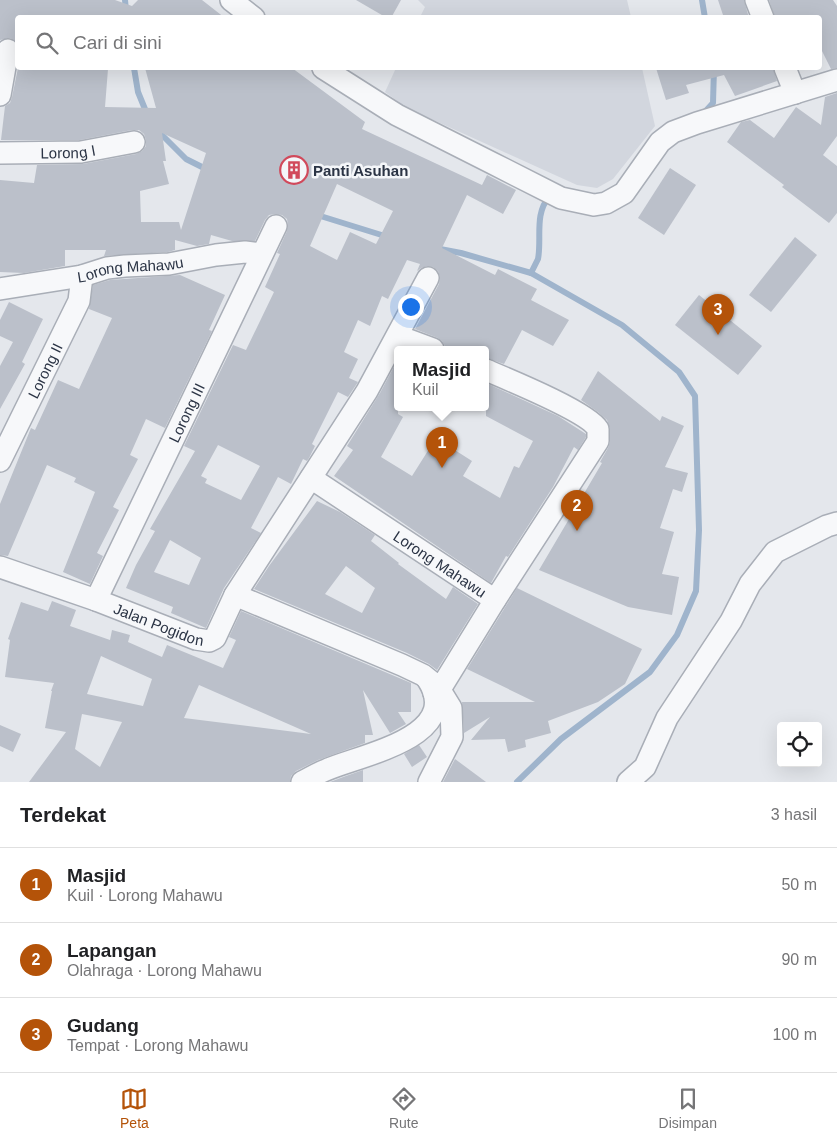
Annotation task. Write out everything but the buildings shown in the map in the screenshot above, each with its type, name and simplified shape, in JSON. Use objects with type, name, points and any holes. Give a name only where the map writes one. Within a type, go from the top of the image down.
[{"type":"street","points":[[231,0],[250,15]]},
{"type":"street","points":[[756,0],[762,15]]},
{"type":"street","points":[[0,95],[8,49]]},
{"type":"street","points":[[326,70],[397,115],[540,188],[561,198],[594,205],[606,203],[624,193],[660,142],[673,132],[690,125],[837,80]]},
{"type":"street","points":[[786,70],[796,93]]},
{"type":"street","name":"Lorong I","points":[[0,153],[81,152],[134,142]]},
{"type":"street","name":"Lorong III","points":[[96,600],[276,226]]},
{"type":"street","name":"Lorong Mahawu","points":[[0,289],[82,276],[107,268],[169,264],[216,255],[245,252],[262,254]]},
{"type":"street","name":"Lorong II","points":[[0,462],[79,301],[82,276]]},
{"type":"street","points":[[428,278],[367,391],[236,595],[423,675],[431,686],[443,695],[449,703],[453,731],[450,744],[429,782]]},
{"type":"street","points":[[398,336],[425,346]]},
{"type":"street","name":"Lorong Mahawu","points":[[311,478],[495,600],[598,441],[599,432],[596,424],[590,420],[489,371]]},
{"type":"street","points":[[628,782],[645,767],[667,718],[732,620],[750,584],[776,552],[827,526],[837,523]]},
{"type":"street","name":"Jalan Pogidon","points":[[0,567],[96,600],[196,639],[209,641],[216,638],[220,632],[236,595]]},
{"type":"street","points":[[431,686],[442,686],[495,600]]},
{"type":"street","points":[[302,782],[327,769],[388,749],[424,727],[431,720],[435,700],[431,686]]},
{"type":"shaded area","points":[[418,0],[627,0],[631,15],[421,15],[425,7]]},
{"type":"shaded area","points":[[395,70],[642,70],[655,126],[613,179],[597,188],[577,185],[407,108],[385,92]]},
{"type":"waterway","points":[[125,0],[126,11]]},
{"type":"waterway","points":[[702,0],[704,15]]},
{"type":"waterway","points":[[134,70],[138,92],[147,114]]},
{"type":"waterway","points":[[702,115],[713,103],[714,70]]},
{"type":"waterway","points":[[158,131],[186,159],[208,170]]},
{"type":"waterway","points":[[531,273],[538,259],[540,219],[544,204],[549,197]]},
{"type":"waterway","points":[[314,214],[388,237]]},
{"type":"waterway","points":[[440,249],[531,273],[622,325],[679,372],[695,396],[699,530],[696,591],[677,635],[650,672],[561,739],[517,782]]},
{"type":"place","name":"Panti Asuhan","points":[[294,170]]},
{"type":"place","name":"Gudang","points":[[718,335]]},
{"type":"place","name":"Masjid","points":[[442,468]]},
{"type":"place","name":"Lapangan","points":[[577,531]]}]
